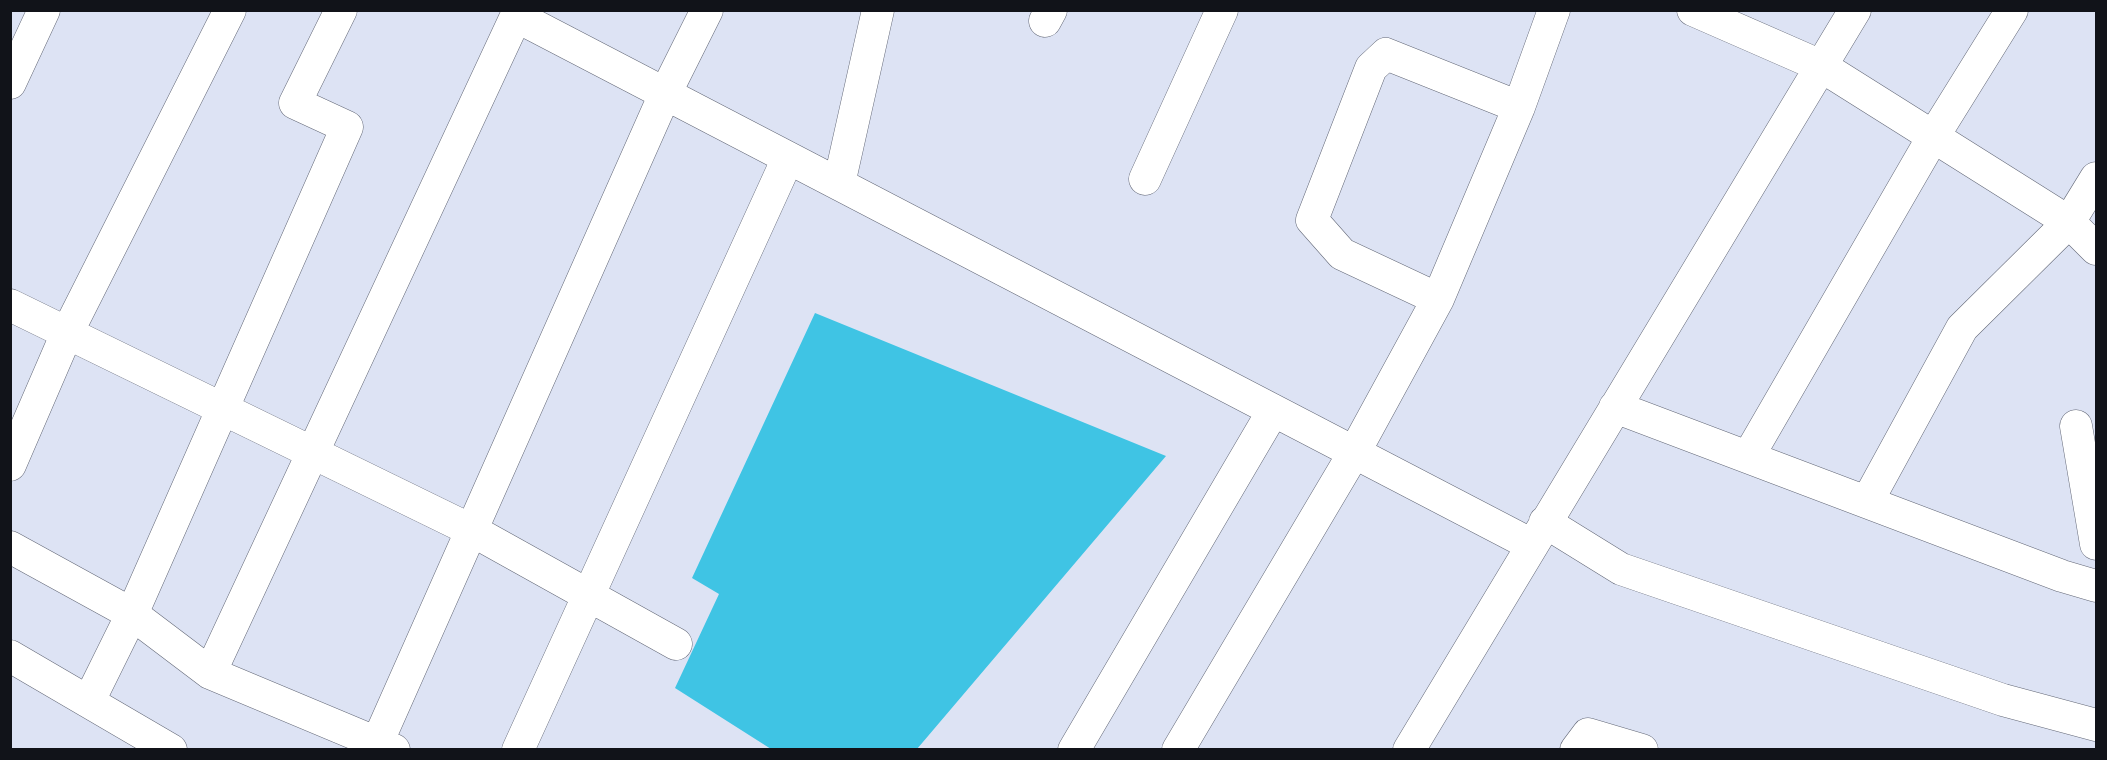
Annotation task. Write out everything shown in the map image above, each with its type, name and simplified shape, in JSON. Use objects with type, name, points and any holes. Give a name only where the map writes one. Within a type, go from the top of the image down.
[{"type":"street","points":[[10,83],[44,10]]},
{"type":"street","points":[[10,465],[67,333],[231,10]]},
{"type":"street","points":[[88,701],[132,614],[347,127],[295,103],[341,10]]},
{"type":"street","points":[[10,547],[132,614],[210,673],[382,747],[473,531],[665,94],[707,10]]},
{"type":"street","points":[[839,184],[878,10]]},
{"type":"street","points":[[1178,750],[1354,453],[1438,299],[1519,107],[1554,10]]},
{"type":"street","points":[[1693,10],[1821,66],[2070,222],[2097,249]]},
{"type":"street","points":[[1409,750],[1855,10]]},
{"type":"street","points":[[1748,457],[1934,137],[2012,10]]},
{"type":"street","points":[[1144,179],[1216,12]]},
{"type":"street","points":[[210,673],[517,13],[665,94],[1354,453],[1621,569],[2003,700],[2097,724]]},
{"type":"street","points":[[1438,299],[1342,254],[1312,220],[1371,68],[1386,54],[1519,107]]},
{"type":"street","points":[[524,748],[590,596],[788,158]]},
{"type":"street","points":[[1867,502],[1962,328],[2070,222],[2097,178]]},
{"type":"street","points":[[10,305],[473,531],[676,644]]},
{"type":"street","points":[[1615,407],[2062,576],[2097,586]]},
{"type":"street","points":[[1074,750],[1273,411]]},
{"type":"street","points":[[2076,426],[2097,544]]},
{"type":"street","points":[[10,656],[171,750]]},
{"type":"street","points":[[1576,750],[1588,734],[1642,750]]},
{"type":"water","points":[[815,313],[1166,456],[917,749],[771,749],[675,688],[719,594],[692,578]]}]
